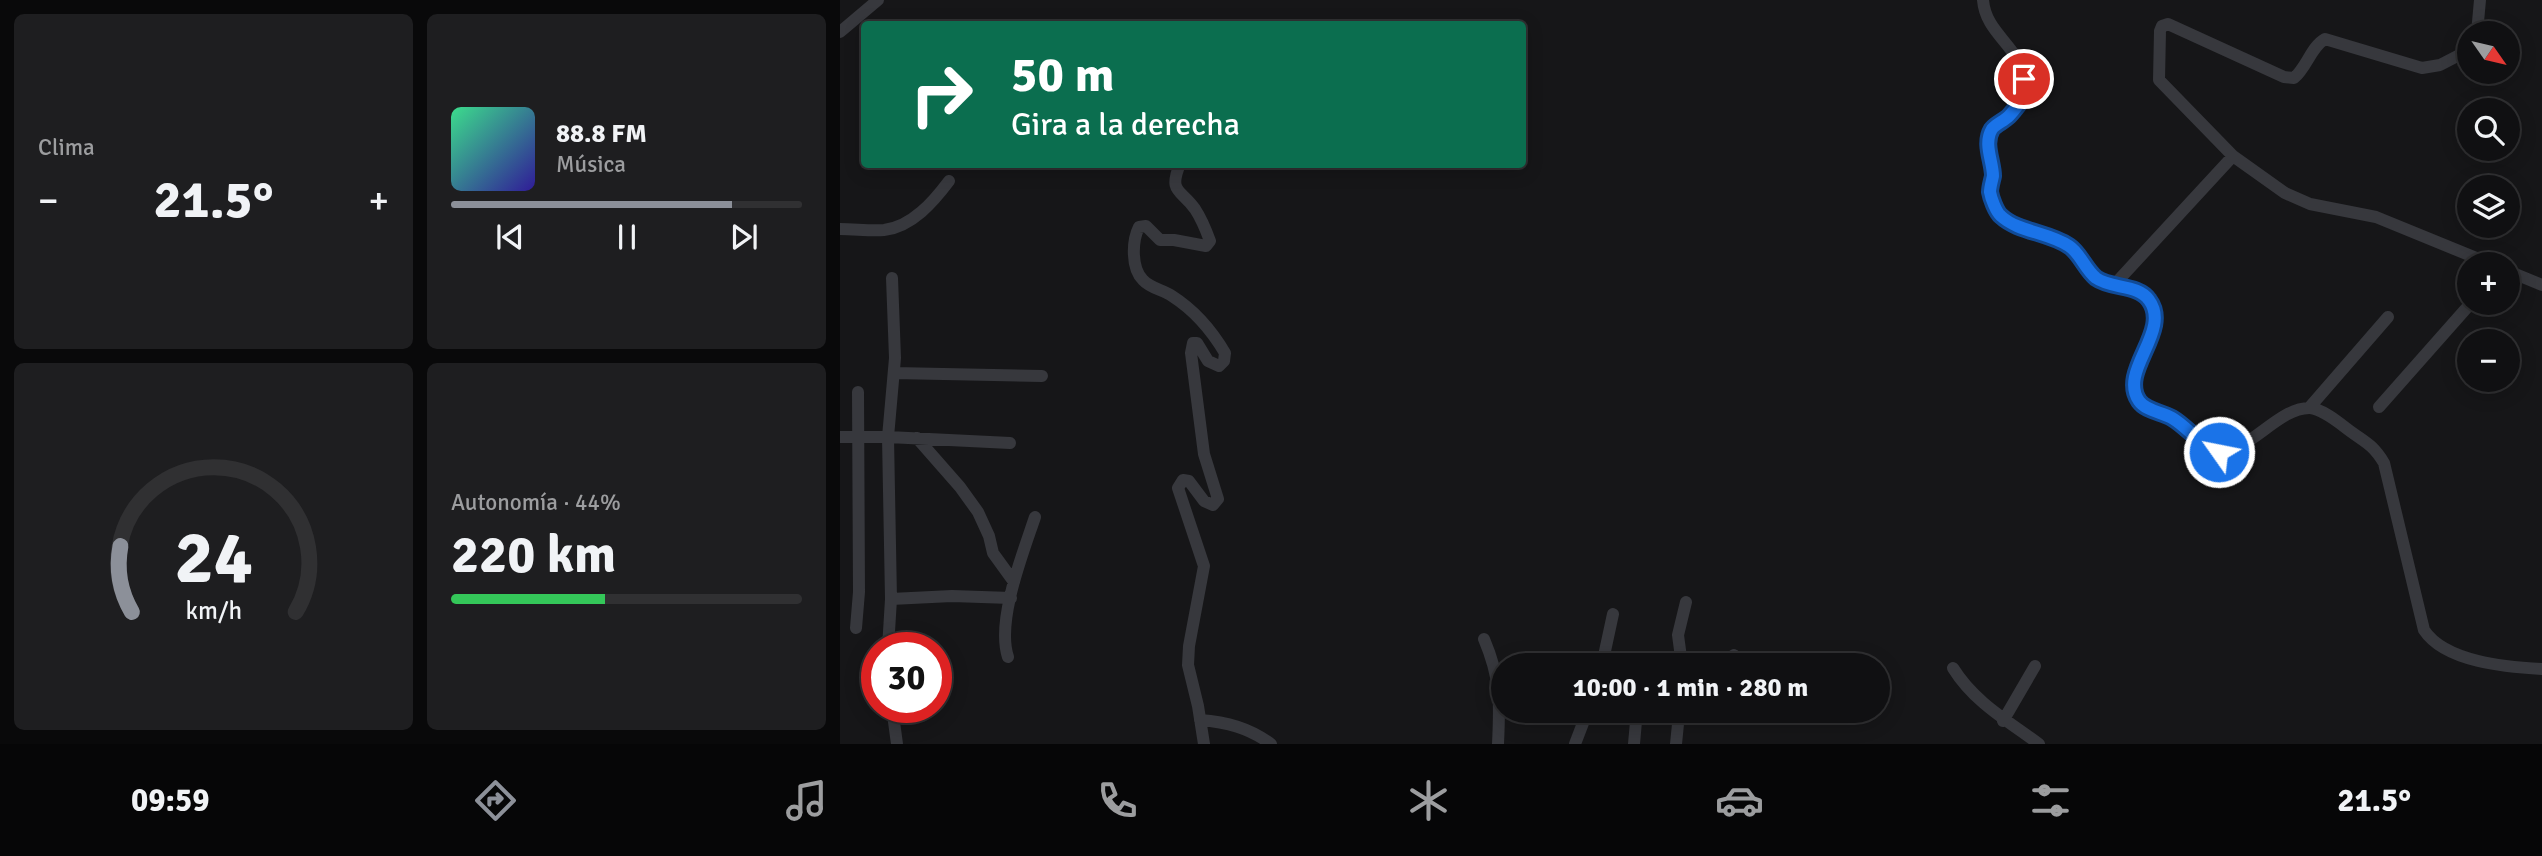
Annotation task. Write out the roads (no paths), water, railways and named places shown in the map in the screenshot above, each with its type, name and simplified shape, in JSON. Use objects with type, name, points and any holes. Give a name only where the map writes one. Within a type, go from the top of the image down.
[{"type":"street","points":[[840,32],[878,0]]},
{"type":"street","points":[[1983,0],[1984,15],[2017,60],[2026,95],[2008,116],[1993,128],[1988,141],[1993,174],[1990,194],[1999,215],[2012,223],[2050,235],[2072,247],[2080,261],[2097,278],[2135,290],[2149,299],[2156,316],[2136,375],[2135,387],[2139,401],[2172,418],[2207,448],[2219,452],[2241,445],[2257,436],[2280,416],[2309,408],[2388,317]]},
{"type":"street","points":[[2478,21],[2480,0]]},
{"type":"street","points":[[2457,56],[2440,65],[2422,68],[2325,39],[2318,43],[2303,70],[2294,78],[2284,77],[2168,24],[2162,26],[2160,31],[2159,80],[2233,156],[2285,193],[2310,204],[2375,217],[2461,252]]},
{"type":"street","points":[[2114,285],[2233,156]]},
{"type":"street","points":[[1179,168],[1174,181],[1177,191],[1195,210],[1210,241],[1206,246],[1160,240],[1146,226],[1139,227],[1134,250],[1136,269],[1143,280],[1172,296],[1203,323],[1225,353],[1219,366],[1208,361],[1197,343],[1193,343],[1191,352],[1204,454],[1218,499],[1213,505],[1204,501],[1189,481],[1183,480],[1178,488],[1204,566],[1188,665],[1204,744]]},
{"type":"street","points":[[840,229],[887,230],[933,203],[949,181]]},
{"type":"street","points":[[2520,276],[2542,285]]},
{"type":"street","points":[[889,632],[891,599],[888,437],[894,373],[891,278]]},
{"type":"street","points":[[2379,407],[2460,315]]},
{"type":"street","points":[[894,373],[1042,376]]},
{"type":"street","points":[[856,628],[859,592],[858,392]]},
{"type":"street","points":[[2309,408],[2325,414],[2374,447],[2384,463],[2424,630],[2431,641],[2478,662],[2542,669]]},
{"type":"street","points":[[840,437],[1010,443]]},
{"type":"street","points":[[917,438],[978,512],[993,553],[1014,582]]},
{"type":"street","points":[[1008,657],[1005,634],[1014,582],[1035,517]]},
{"type":"street","points":[[891,599],[952,596],[1011,598]]},
{"type":"street","points":[[1680,653],[1678,635],[1686,601]]},
{"type":"street","points":[[1605,653],[1613,614]]},
{"type":"street","points":[[1484,639],[1495,664],[1500,705],[1498,744]]},
{"type":"street","points":[[2003,721],[2035,666]]},
{"type":"street","points":[[1953,668],[1962,682],[2003,721],[2039,744]]},
{"type":"street","points":[[1200,720],[1239,727],[1256,733],[1271,744]]},
{"type":"street","points":[[894,723],[897,744]]},
{"type":"street","points":[[1575,744],[1583,723]]},
{"type":"street","points":[[1634,744],[1636,723]]},
{"type":"street","points":[[1676,744],[1678,723]]}]
